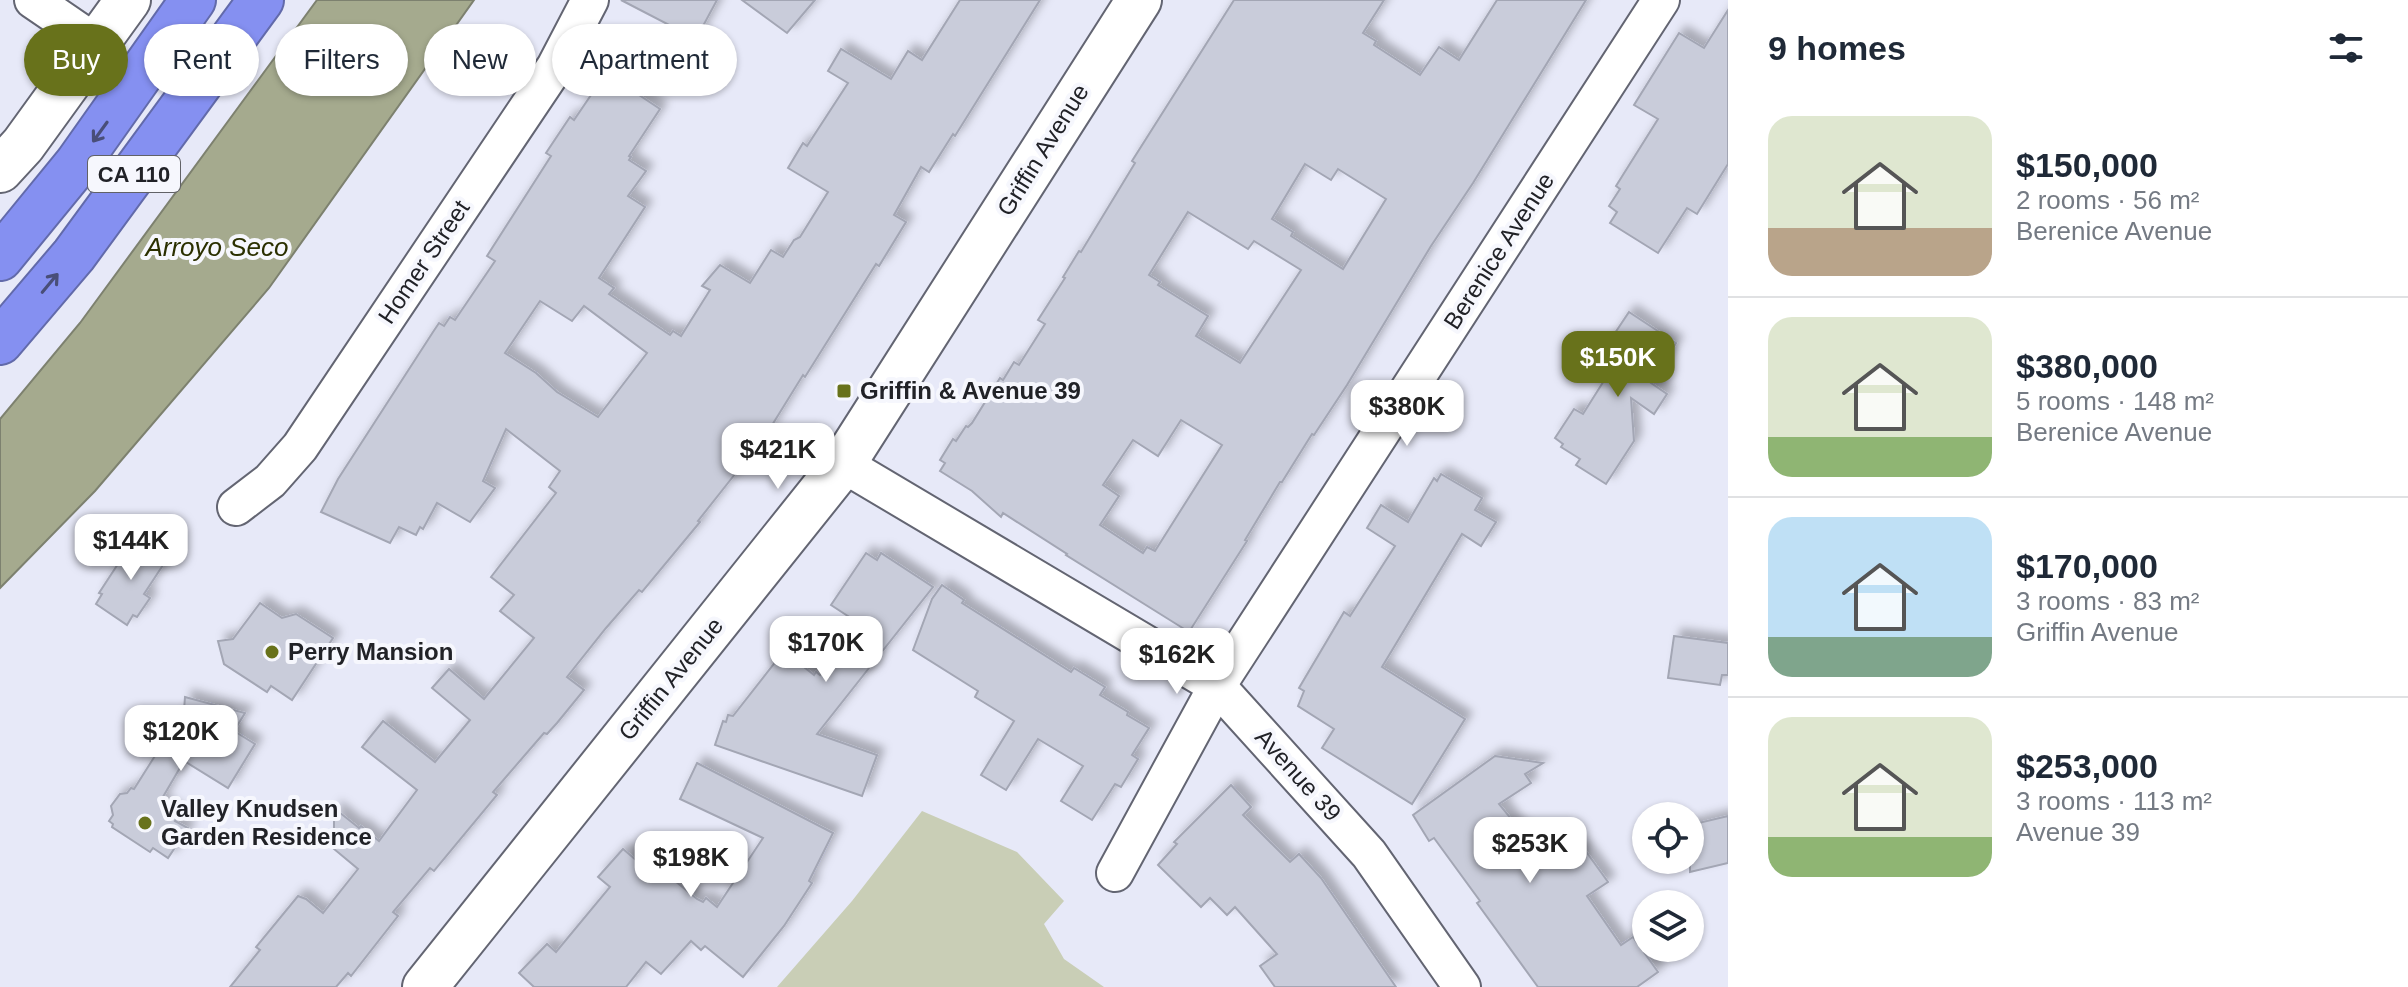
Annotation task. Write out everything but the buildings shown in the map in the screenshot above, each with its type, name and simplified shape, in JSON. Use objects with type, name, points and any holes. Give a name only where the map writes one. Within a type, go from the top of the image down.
[{"type":"highway","name":"CA 110","points":[[0,258],[77,164],[193,0]]},
{"type":"highway","name":"CA 110","points":[[0,342],[74,255],[261,0]]},
{"type":"street","points":[[33,0],[68,24]]},
{"type":"street","points":[[110,24],[128,0]]},
{"type":"street","name":"Homer Street","points":[[236,507],[270,481],[300,447],[555,67],[590,0]]},
{"type":"street","name":"Griffin Avenue","points":[[425,987],[843,464],[1139,0]]},
{"type":"street","name":"Berenice Avenue","points":[[1115,873],[1217,686],[1661,0]]},
{"type":"street","points":[[0,170],[23,145],[58,96]]},
{"type":"street","name":"Avenue 39","points":[[843,464],[1217,686],[1369,854],[1462,987]]},
{"type":"shaded area","points":[[922,811],[1017,852],[1064,901],[1044,924],[1064,959],[1104,987],[777,987],[852,901]]},
{"type":"water","name":"Arroyo Seco","points":[[317,0],[474,0],[457,24],[424,24],[424,70],[408,93],[408,24],[299,24]]},
{"type":"water","name":"Arroyo Seco","points":[[275,57],[275,96],[406,96],[269,288],[95,491],[0,588],[0,419],[80,323],[247,96],[259,96],[259,79]]},
{"type":"place","name":"Griffin & Avenue 39","points":[[844,391]]},
{"type":"place","name":"Perry Mansion","points":[[272,652]]},
{"type":"place","name":"Valley Knudsen Garden Residence","points":[[145,823]]}]
